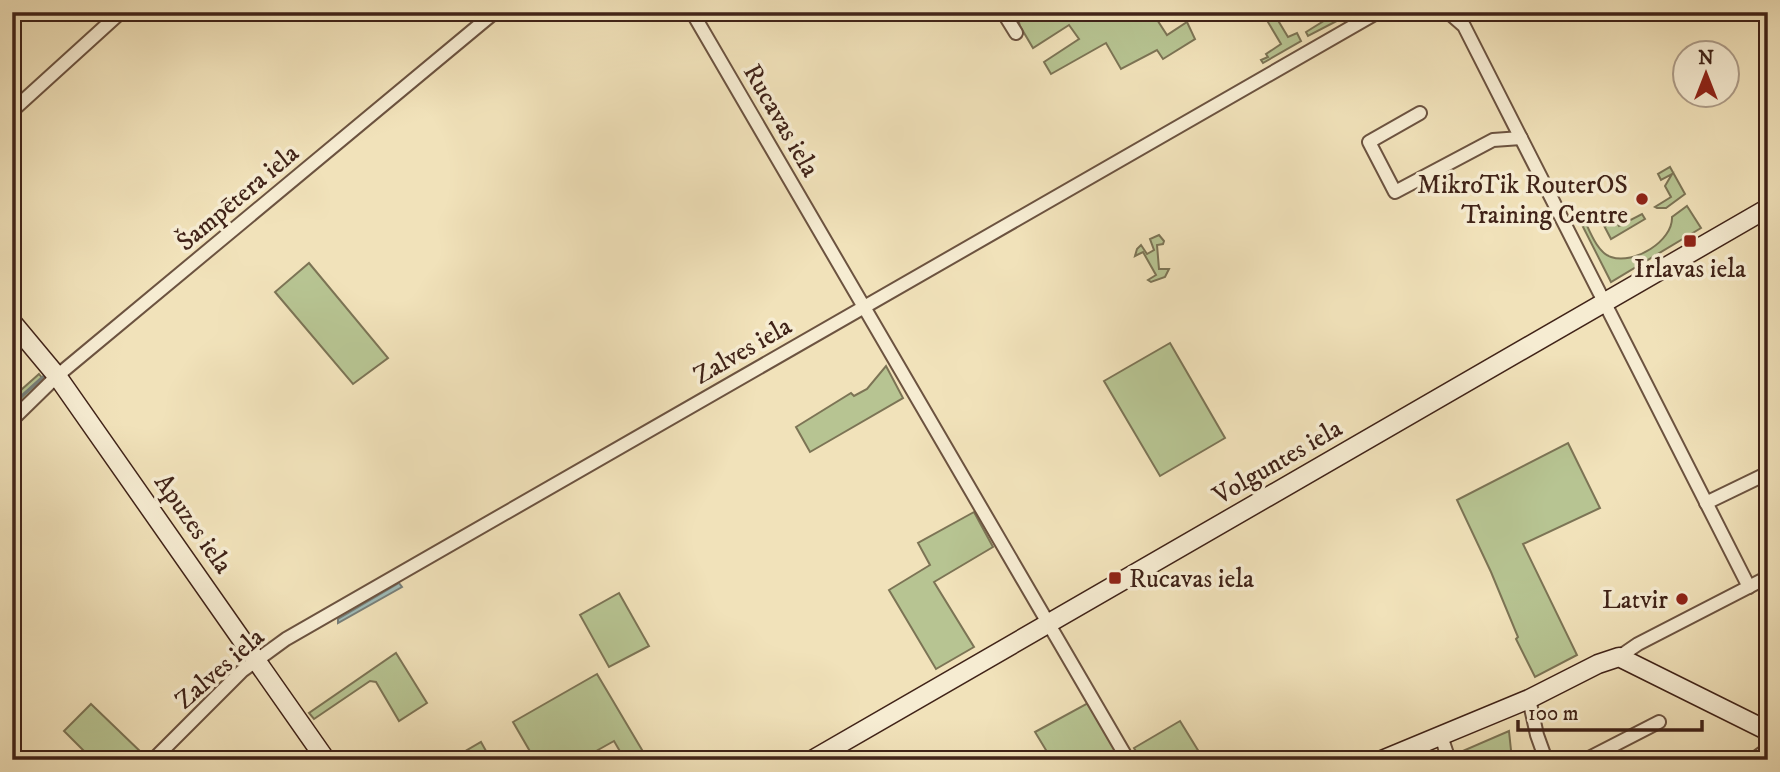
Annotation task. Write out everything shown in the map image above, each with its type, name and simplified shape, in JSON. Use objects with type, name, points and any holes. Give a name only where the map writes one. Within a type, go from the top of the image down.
[{"type":"street","points":[[12,111],[121,12]]},
{"type":"street","name":"Šampētera iela","points":[[12,420],[57,376],[495,12]]},
{"type":"street","name":"Rucavas iela","points":[[692,12],[1128,760]]},
{"type":"street","points":[[1003,12],[1016,33]]},
{"type":"street","name":"Zalves iela","points":[[153,760],[256,658],[286,639],[1378,12]]},
{"type":"street","points":[[1448,12],[1464,26],[1749,587]]},
{"type":"street","points":[[1420,113],[1369,142],[1395,192],[1493,140],[1512,121]]},
{"type":"street","points":[[1493,140],[1521,138]]},
{"type":"street","name":"Volguntes iela","points":[[812,760],[1768,208]]},
{"type":"street","name":"Apuzes iela","points":[[12,322],[57,376],[326,760]]},
{"type":"street","points":[[1706,503],[1768,472]]},
{"type":"street","points":[[1382,760],[1529,699],[1598,664],[1619,657],[1638,644],[1768,577]]},
{"type":"street","points":[[1619,657],[1768,731]]},
{"type":"street","points":[[1529,699],[1546,760]]},
{"type":"street","points":[[1585,760],[1659,722]]},
{"type":"street","points":[[1441,736],[1449,760]]},
{"type":"street","points":[[1752,760],[1768,748]]},
{"type":"green space","points":[[1029,12],[1047,12],[1051,17],[1059,12],[1152,12],[1167,35],[1187,22],[1195,39],[1163,59],[1157,50],[1121,69],[1106,43],[1051,74],[1044,62],[1079,39],[1069,25],[1033,48],[1018,19]]},
{"type":"green space","points":[[1262,12],[1284,12],[1276,17],[1288,37],[1297,33],[1301,41],[1263,63],[1261,60],[1268,57],[1266,54],[1281,44]]},
{"type":"green space","points":[[1328,12],[1354,12],[1308,36],[1306,32],[1330,17]]},
{"type":"green space","points":[[1670,167],[1685,194],[1666,208],[1657,208],[1655,207],[1671,197],[1665,186],[1672,174],[1661,180],[1658,174]]},
{"type":"green space","points":[[1687,206],[1701,228],[1611,282],[1579,219],[1583,217],[1594,240],[1606,255],[1620,259],[1630,258],[1659,242],[1671,226],[1672,217]]},
{"type":"green space","points":[[1642,214],[1645,219],[1611,239],[1599,216],[1613,216],[1619,226]]},
{"type":"green space","points":[[1159,235],[1164,241],[1163,244],[1157,245],[1159,269],[1169,269],[1165,277],[1151,282],[1148,280],[1156,275],[1143,252],[1135,256],[1141,245],[1147,254],[1154,250],[1150,239]]},
{"type":"green space","points":[[309,263],[388,358],[353,384],[275,292]]},
{"type":"green space","points":[[1170,343],[1225,438],[1160,476],[1104,381]]},
{"type":"green space","points":[[886,366],[903,398],[810,452],[796,427],[851,393],[854,396],[867,389]]},
{"type":"green space","points":[[39,374],[43,379],[40,384],[12,410],[12,398]]},
{"type":"green space","points":[[1568,443],[1600,508],[1523,544],[1577,655],[1535,677],[1457,500]]},
{"type":"green space","points":[[974,512],[993,547],[934,582],[974,647],[936,669],[889,590],[930,565],[918,543]]},
{"type":"green space","points":[[619,593],[649,646],[609,667],[580,615]]},
{"type":"green space","points":[[396,653],[427,703],[399,721],[376,682],[370,681],[314,719],[309,713]]},
{"type":"green space","points":[[597,674],[648,760],[625,760],[614,741],[580,760],[535,760],[513,722]]},
{"type":"green space","points":[[1088,703],[1121,760],[1052,760],[1035,732]]},
{"type":"green space","points":[[91,704],[145,756],[140,760],[93,760],[64,731]]},
{"type":"green space","points":[[1180,721],[1204,760],[1141,760],[1134,748]]},
{"type":"green space","points":[[1509,731],[1512,760],[1452,760],[1451,756]]},
{"type":"green space","points":[[481,742],[491,760],[450,760]]},
{"type":"water","points":[[399,583],[402,587],[338,623],[338,619]]},
{"type":"waterway","points":[[12,405],[43,377]]},
{"type":"place","name":"MikroTik RouterOS Training Centre","points":[[1642,199]]},
{"type":"place","name":"Irlavas iela","points":[[1690,241]]},
{"type":"place","name":"Rucavas iela","points":[[1115,578]]},
{"type":"place","name":"Latvir","points":[[1682,599]]}]
